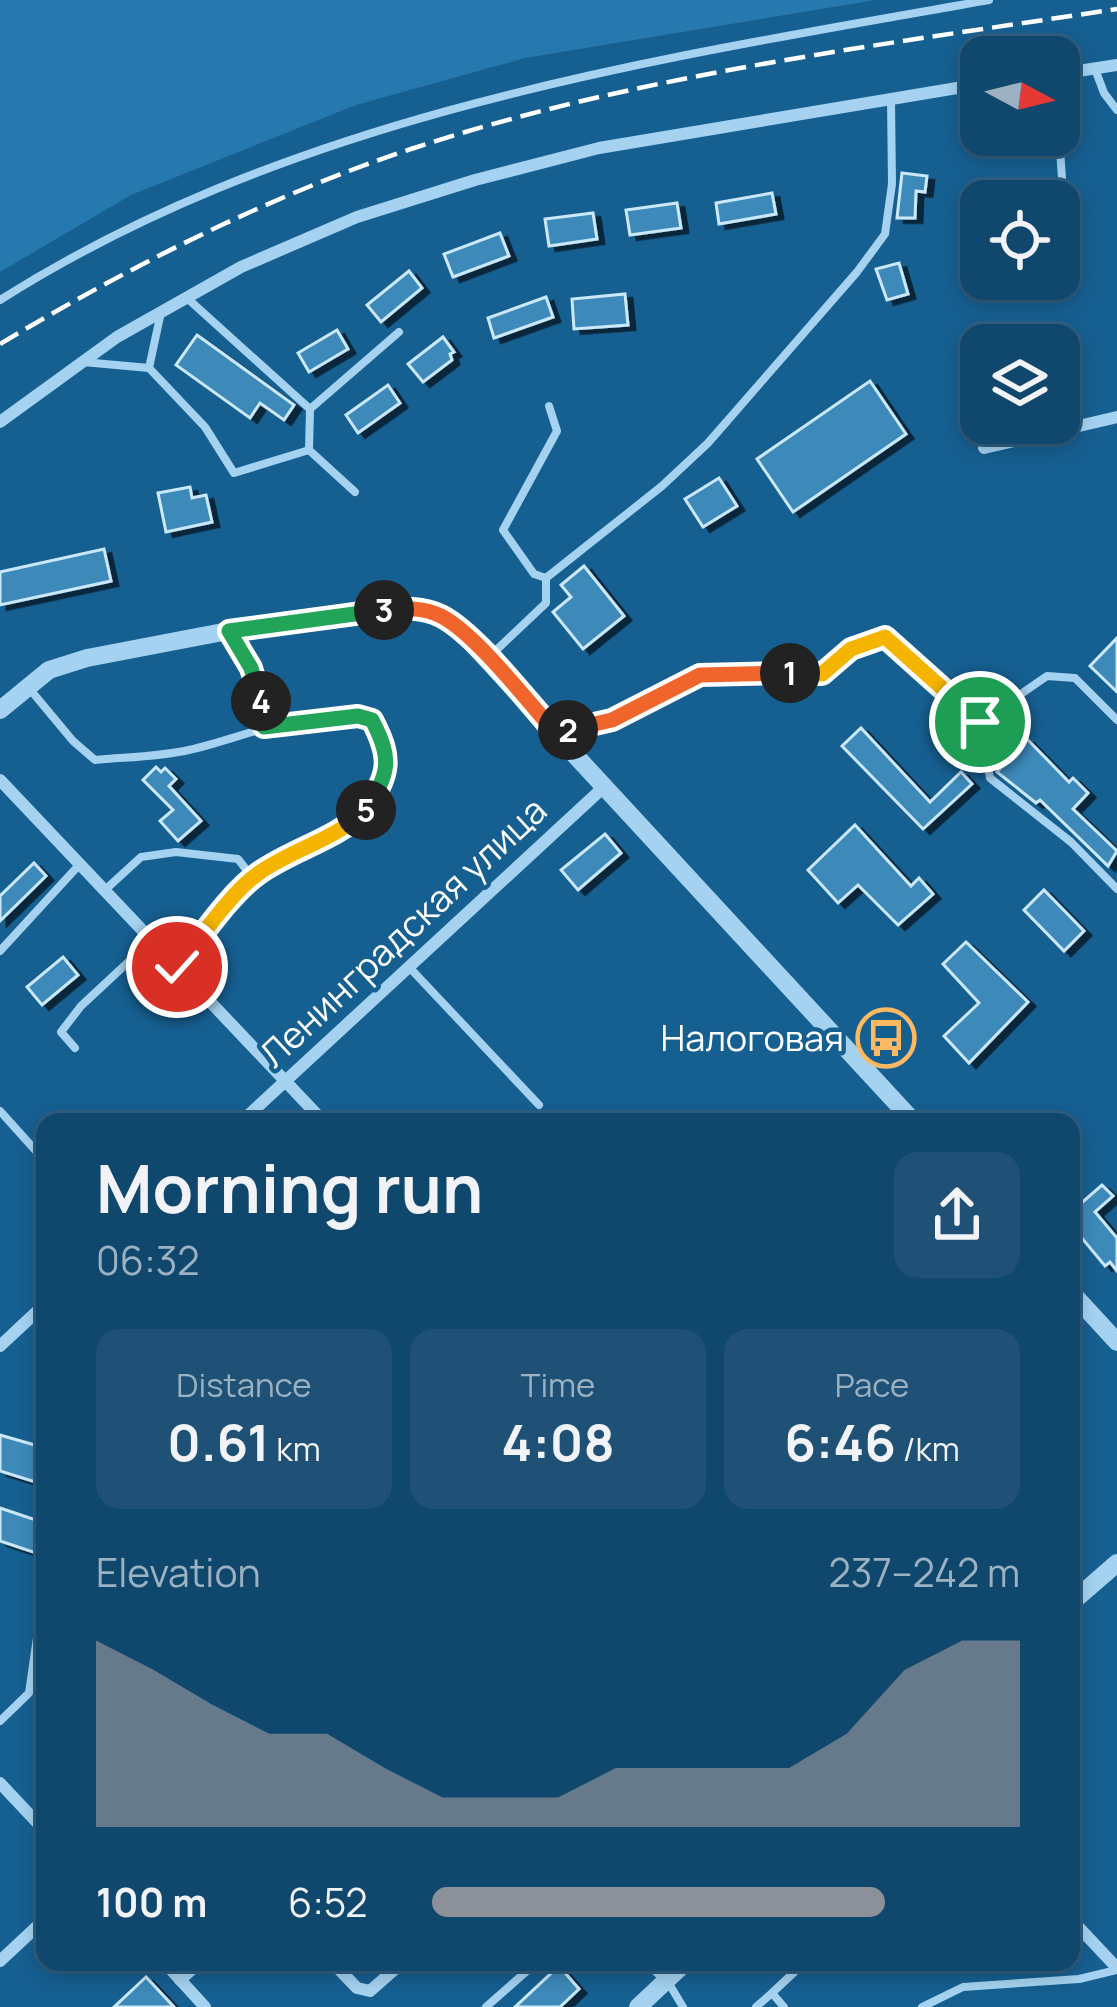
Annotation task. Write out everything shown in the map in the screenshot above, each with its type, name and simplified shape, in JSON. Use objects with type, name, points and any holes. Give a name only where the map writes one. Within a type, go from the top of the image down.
[{"type":"street","points":[[1080,70],[1117,64]]},
{"type":"street","points":[[0,422],[161,312],[241,267],[357,217],[599,148],[960,88]]},
{"type":"street","points":[[984,448],[1117,417]]},
{"type":"street","points":[[0,710],[49,670],[86,658],[334,614],[412,608],[441,616],[606,785],[899,1113]]},
{"type":"street","points":[[0,780],[315,1113]]},
{"type":"street","name":"Ленинградская улица","points":[[251,1113],[606,785]]},
{"type":"street","points":[[1080,1302],[1117,1342]]},
{"type":"street","points":[[0,1346],[36,1319]]},
{"type":"street","points":[[1080,1596],[1117,1563]]},
{"type":"street","points":[[0,1784],[36,1822]]},
{"type":"street","points":[[0,1961],[36,1927]]},
{"type":"street","points":[[1080,1929],[1117,1969]]},
{"type":"street","points":[[172,1971],[197,2004]]},
{"type":"street","points":[[180,1980],[190,1971]]},
{"type":"street","points":[[341,1971],[357,1988],[370,1991],[393,1971]]},
{"type":"street","points":[[658,1971],[667,1980]]},
{"type":"street","points":[[638,2007],[676,1971]]},
{"type":"lane","points":[[0,300],[42,274],[221,185],[361,135],[552,84],[715,48],[989,0]]},
{"type":"lane","points":[[1095,68],[1104,93],[1117,110]]},
{"type":"lane","points":[[546,578],[662,487],[708,443],[885,234],[892,184],[891,99]]},
{"type":"lane","points":[[187,298],[310,409]]},
{"type":"lane","points":[[149,368],[161,312]]},
{"type":"lane","points":[[355,492],[309,450],[310,409],[399,332]]},
{"type":"lane","points":[[82,362],[149,368],[205,428],[234,472],[309,450]]},
{"type":"lane","points":[[546,578],[534,574],[503,530],[557,431],[549,406]]},
{"type":"lane","points":[[487,658],[546,603],[546,578]]},
{"type":"lane","points":[[229,631],[251,668],[264,727]]},
{"type":"lane","points":[[556,733],[612,720],[700,675],[743,671],[822,674],[851,649],[885,637],[980,722],[990,778],[1071,842],[1117,889]]},
{"type":"lane","points":[[980,722],[1047,676],[1075,678],[1117,720]]},
{"type":"lane","points":[[28,687],[95,760],[189,750],[264,727],[358,716],[372,720],[386,746],[383,783],[365,812],[349,826],[292,851],[252,877],[177,967]]},
{"type":"lane","points":[[104,890],[142,857],[176,852],[238,860],[252,877]]},
{"type":"lane","points":[[0,951],[80,865]]},
{"type":"lane","points":[[76,1048],[61,1032],[81,1006],[152,940]]},
{"type":"lane","points":[[409,967],[539,1106]]},
{"type":"lane","points":[[0,1111],[36,1151]]},
{"type":"lane","points":[[0,1721],[29,1694],[36,1645]]},
{"type":"lane","points":[[922,2007],[963,1987],[1078,1979],[1117,1969]]},
{"type":"lane","points":[[486,2007],[527,1971]]},
{"type":"lane","points":[[756,2007],[796,1971]]},
{"type":"lane","points":[[667,1980],[683,2007]]},
{"type":"lane","points":[[772,1994],[784,2007]]},
{"type":"shaded area","points":[[0,0],[875,0],[525,58],[356,105],[131,195],[0,272]]},
{"type":"building","points":[[902,173],[927,176],[925,192],[916,191],[915,218],[897,218]]},
{"type":"building","points":[[772,193],[776,214],[719,224],[716,203]]},
{"type":"building","points":[[677,203],[681,228],[630,235],[626,210]]},
{"type":"building","points":[[593,213],[597,239],[549,246],[545,219]]},
{"type":"building","points":[[500,233],[509,256],[453,277],[444,254]]},
{"type":"building","points":[[899,263],[908,294],[887,300],[876,269]]},
{"type":"building","points":[[409,271],[422,288],[381,322],[367,305]]},
{"type":"building","points":[[625,294],[628,325],[574,329],[572,299]]},
{"type":"building","points":[[546,297],[553,317],[494,338],[488,318]]},
{"type":"building","points":[[337,330],[348,349],[309,372],[298,353]]},
{"type":"building","points":[[197,335],[294,405],[284,420],[260,403],[250,418],[176,365]]},
{"type":"building","points":[[443,337],[454,352],[452,360],[423,382],[408,364]]},
{"type":"building","points":[[870,381],[906,434],[793,512],[757,459]]},
{"type":"building","points":[[388,385],[400,403],[358,433],[346,415]]},
{"type":"building","points":[[719,478],[737,506],[703,527],[685,499]]},
{"type":"building","points":[[190,487],[192,498],[206,495],[212,522],[166,532],[158,493]]},
{"type":"building","points":[[104,549],[111,581],[0,605],[0,572]]},
{"type":"building","points":[[584,566],[624,616],[583,649],[553,612],[571,597],[561,585]]},
{"type":"building","points":[[1117,638],[1117,692],[1090,666]]},
{"type":"building","points":[[861,728],[930,802],[961,772],[972,784],[923,829],[842,746]]},
{"type":"building","points":[[1027,739],[1069,782],[1073,778],[1088,793],[1073,809],[1117,851],[1108,866],[1040,800],[1036,803],[997,772]]},
{"type":"building","points":[[156,767],[161,772],[165,768],[176,779],[169,786],[201,821],[178,841],[160,821],[173,810],[143,780]]},
{"type":"building","points":[[855,825],[911,886],[919,878],[933,894],[898,925],[858,885],[838,903],[808,870]]},
{"type":"building","points":[[605,834],[621,853],[578,890],[561,870]]},
{"type":"building","points":[[34,863],[46,876],[0,921],[0,896]]},
{"type":"building","points":[[1044,890],[1084,931],[1064,951],[1024,910]]},
{"type":"building","points":[[966,942],[1028,1002],[969,1063],[944,1036],[979,1003],[943,964]]},
{"type":"building","points":[[63,957],[78,975],[42,1005],[27,987]]},
{"type":"building","points":[[1102,1185],[1113,1196],[1095,1212],[1117,1238],[1117,1271],[1110,1262],[1105,1266],[1080,1236],[1080,1204]]},
{"type":"building","points":[[0,1435],[36,1445],[36,1482],[0,1471]]},
{"type":"building","points":[[0,1508],[36,1520],[36,1553],[0,1541]]},
{"type":"building","points":[[554,1971],[563,1971],[579,1989],[560,2007],[515,2007]]},
{"type":"building","points":[[146,1977],[174,2007],[114,2007]]},
{"type":"railway","points":[[0,344],[99,287],[252,211],[357,168],[497,123],[761,64],[1117,9]]},
{"type":"place","name":"Налоговая","points":[[886,1038]]},
{"type":"route","points":[[177,967],[252,877],[292,851],[349,826],[365,812],[383,783],[387,766],[386,746],[372,720],[358,716],[264,727],[251,668],[229,631],[334,614],[412,608],[441,616],[466,636],[556,733],[612,720],[700,675],[743,671],[822,674],[851,649],[885,637],[980,722]]}]
